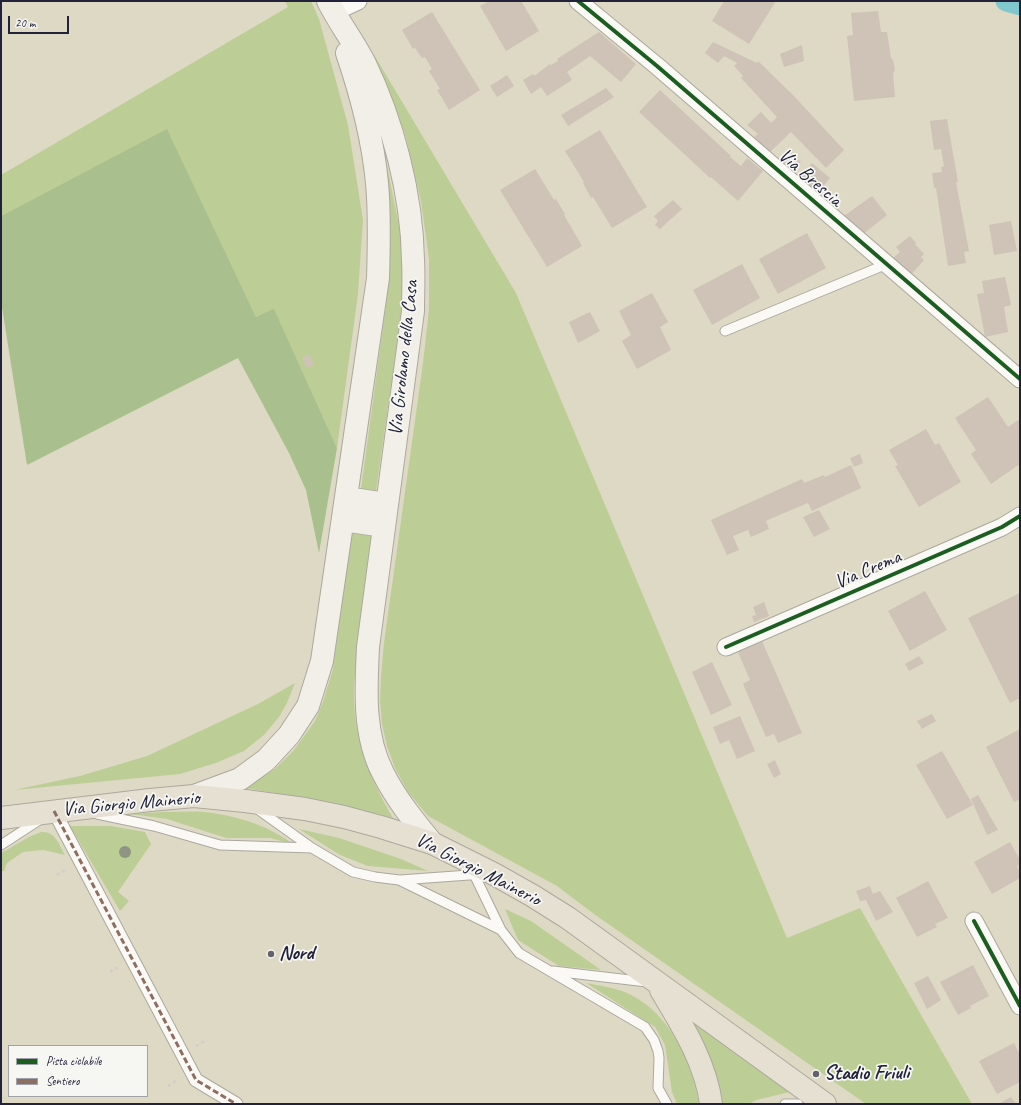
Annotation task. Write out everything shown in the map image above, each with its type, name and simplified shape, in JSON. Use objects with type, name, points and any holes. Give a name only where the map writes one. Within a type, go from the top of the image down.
[{"type":"main road","name":"Via Girolamo della Casa","points":[[194,796],[240,779],[266,760],[288,735],[308,706],[322,661],[378,278],[380,236],[377,182],[369,136],[349,57],[331,6]]},
{"type":"main road","name":"Via Girolamo della Casa","points":[[331,6],[364,63],[383,106],[399,159],[408,209],[413,259],[413,311],[368,647],[366,688],[368,719],[373,748],[382,772],[403,807],[432,843]]},
{"type":"main road","points":[[346,498],[386,504]]},
{"type":"main road","points":[[343,520],[384,526]]},
{"type":"main road","name":"Via Giorgio Mainerio","points":[[1,818],[194,796],[245,801],[344,817],[432,843],[478,869],[533,896],[568,918],[825,1104]]},
{"type":"main road","points":[[657,983],[684,1029],[693,1048],[704,1076],[711,1104]]},
{"type":"street","points":[[331,6],[358,1]]},
{"type":"street","name":"Via Brescia","points":[[578,1],[657,66],[1020,379]]},
{"type":"street","name":"Via Crema","points":[[726,648],[1002,527],[1020,516]]},
{"type":"street","points":[[64,810],[196,1080],[236,1104]]},
{"type":"street","points":[[974,921],[1020,1006]]},
{"type":"lane","points":[[725,331],[887,264]]},
{"type":"lane","points":[[245,801],[312,848],[353,872],[399,880],[478,869],[500,930],[519,953],[644,1027],[650,1033],[654,1040],[659,1058],[658,1088],[667,1104]]},
{"type":"lane","points":[[1,845],[64,810],[154,826],[220,845],[312,848]]},
{"type":"lane","points":[[399,880],[500,930]]},
{"type":"lane","points":[[548,970],[657,983]]},
{"type":"lane","points":[[785,1104],[798,1104]]},
{"type":"green space","points":[[285,1],[311,1],[319,19],[348,125],[363,220],[358,294],[337,448],[274,310],[256,317],[167,130],[1,216],[1,175],[288,7]]},
{"type":"green space","points":[[373,53],[516,293],[787,938],[860,908],[972,1104],[866,1104],[594,914],[557,886],[428,816],[408,792],[395,768],[387,746],[382,724],[380,701],[384,643],[429,310],[429,259],[421,201],[405,134]]},
{"type":"green space","points":[[167,129],[256,317],[274,309],[337,448],[319,553],[306,490],[289,453],[238,358],[27,465],[1,301],[1,216]]},
{"type":"green space","points":[[386,161],[401,236],[404,287],[376,491],[361,489],[389,283],[390,237]]},
{"type":"green space","points":[[352,533],[373,536],[354,684],[356,720],[363,754],[369,770],[393,818],[335,803],[245,788],[275,769],[294,750],[315,721],[323,702],[333,669]]},
{"type":"green space","points":[[295,683],[287,703],[279,717],[264,735],[244,751],[216,763],[180,774],[14,790],[80,776],[147,756],[258,704]]},
{"type":"green space","points":[[204,812],[238,818],[257,824],[285,838],[293,844],[270,838],[226,838],[167,819],[131,814]]},
{"type":"green space","points":[[70,826],[111,826],[145,832],[151,844],[118,892],[129,901],[120,911]]},
{"type":"green space","points":[[299,829],[339,838],[401,859],[428,871],[368,866],[340,855]]},
{"type":"green space","points":[[41,832],[46,832],[53,836],[65,855],[43,850],[23,852],[7,863],[4,871],[1,871],[1,853]]},
{"type":"green space","points":[[505,909],[531,921],[601,970],[559,966],[518,940]]},
{"type":"green space","points":[[586,983],[621,991],[631,995],[658,1015],[668,1027],[685,1057],[696,1088],[699,1104],[677,1104],[672,1092],[665,1045],[655,1027]]},
{"type":"green space","points":[[692,1019],[794,1091],[756,1100],[749,1104],[722,1104],[716,1077]]},
{"type":"building","points":[[489,1],[521,1],[539,31],[506,51],[480,6]]},
{"type":"building","points":[[724,1],[776,1],[749,44],[712,21]]},
{"type":"building","points":[[878,11],[881,32],[887,32],[891,58],[893,60],[895,70],[893,73],[895,97],[854,101],[847,36],[853,35],[851,13]]},
{"type":"building","points":[[432,12],[480,90],[449,110],[437,90],[440,89],[429,71],[432,69],[425,57],[422,58],[415,48],[413,49],[402,30]]},
{"type":"building","points":[[599,32],[636,64],[621,82],[590,56],[567,72],[572,80],[547,96],[541,87],[531,94],[523,80],[533,74],[534,76],[550,64],[551,65],[558,61],[557,59]]},
{"type":"building","points":[[713,42],[757,63],[758,61],[792,94],[844,150],[826,168],[791,132],[770,152],[754,137],[758,134],[747,125],[761,112],[771,123],[777,117],[741,78],[743,76],[734,66],[737,63],[724,56],[718,63],[705,53]]},
{"type":"building","points":[[802,45],[804,61],[784,67],[780,54]]},
{"type":"building","points":[[507,75],[514,86],[497,97],[490,86]]},
{"type":"building","points":[[606,88],[614,97],[568,126],[561,115]]},
{"type":"building","points":[[660,90],[741,166],[747,158],[763,171],[738,201],[711,177],[710,178],[639,112]]},
{"type":"building","points":[[947,119],[958,182],[956,182],[969,251],[964,252],[966,263],[948,266],[936,188],[934,188],[932,173],[942,172],[941,167],[944,166],[941,149],[934,150],[930,121]]},
{"type":"building","points":[[600,130],[647,207],[612,228],[593,197],[591,198],[583,183],[584,182],[565,151]]},
{"type":"building","points":[[791,153],[801,162],[792,170],[782,162]]},
{"type":"building","points":[[812,163],[830,178],[817,194],[799,178]]},
{"type":"building","points":[[535,169],[554,200],[556,199],[582,246],[547,267],[500,190]]},
{"type":"building","points":[[872,196],[887,215],[862,235],[844,216]]},
{"type":"building","points":[[673,200],[682,209],[660,229],[655,225],[658,221],[654,216]]},
{"type":"building","points":[[1011,221],[1017,251],[994,255],[989,225]]},
{"type":"building","points":[[807,233],[826,268],[778,294],[759,259]]},
{"type":"building","points":[[910,236],[924,254],[921,257],[924,260],[910,276],[891,260],[900,252],[896,247]]},
{"type":"building","points":[[742,264],[760,298],[712,325],[693,290]]},
{"type":"building","points":[[1005,277],[1011,305],[1004,307],[1008,332],[985,337],[977,294],[984,293],[982,281]]},
{"type":"building","points":[[652,293],[668,322],[660,327],[671,350],[637,369],[622,341],[631,335],[619,311]]},
{"type":"building","points":[[590,312],[600,331],[578,343],[569,322]]},
{"type":"building","points":[[310,355],[314,365],[307,368],[302,357]]},
{"type":"building","points":[[988,397],[1008,427],[1020,419],[1020,464],[991,484],[971,454],[976,450],[955,418]]},
{"type":"building","points":[[926,429],[935,445],[939,443],[961,482],[919,507],[895,466],[898,465],[889,450]]},
{"type":"building","points":[[860,454],[863,463],[854,467],[850,458]]},
{"type":"building","points":[[851,465],[861,488],[812,511],[808,503],[770,519],[766,521],[769,529],[751,537],[748,530],[733,536],[739,550],[727,555],[711,520],[802,479],[804,483],[824,475],[825,477]]},
{"type":"building","points":[[819,510],[830,529],[814,537],[803,517]]},
{"type":"building","points":[[925,591],[947,630],[910,651],[888,611]]},
{"type":"building","points":[[1020,593],[1020,698],[1010,703],[968,618]]},
{"type":"building","points":[[764,602],[769,616],[754,622],[752,616],[756,615],[753,607]]},
{"type":"building","points":[[762,641],[802,733],[778,743],[774,734],[766,737],[743,684],[750,680],[738,652]]},
{"type":"building","points":[[919,656],[924,663],[909,671],[905,664]]},
{"type":"building","points":[[712,662],[732,705],[711,715],[692,672]]},
{"type":"building","points":[[932,714],[936,721],[922,729],[917,721]]},
{"type":"building","points":[[740,716],[755,751],[737,759],[729,740],[720,744],[713,727]]},
{"type":"building","points":[[1020,729],[1020,799],[1014,802],[986,747]]},
{"type":"building","points":[[942,751],[973,805],[947,819],[916,765]]},
{"type":"building","points":[[775,760],[781,774],[774,778],[767,764]]},
{"type":"building","points":[[978,795],[998,830],[987,835],[971,799]]},
{"type":"building","points":[[1010,842],[1020,860],[1020,865],[1017,866],[1020,872],[1020,878],[992,894],[974,862]]},
{"type":"building","points":[[928,881],[948,918],[935,924],[937,927],[917,937],[896,898]]},
{"type":"building","points":[[870,886],[873,894],[880,891],[893,912],[876,921],[866,900],[860,901],[856,891]]},
{"type":"building","points":[[973,965],[989,996],[970,1006],[971,1008],[958,1015],[940,982]]},
{"type":"building","points":[[928,976],[941,1000],[927,1009],[914,983]]},
{"type":"building","points":[[1014,1043],[1020,1055],[1020,1082],[997,1094],[979,1061]]},
{"type":"building","points":[[1011,1097],[1016,1104],[998,1104]]},
{"type":"waterway","points":[[1006,1],[1020,5]]},
{"type":"marked path","points":[[54,811],[196,1080],[236,1104]]},
{"type":"cycle path","points":[[578,1],[657,66],[1020,379]]},
{"type":"cycle path","points":[[726,647],[1002,527],[1020,516]]},
{"type":"cycle path","points":[[974,921],[1020,1006]]},
{"type":"place","name":"Nord","points":[[271,954]]},
{"type":"place","name":"Stadio Friuli","points":[[816,1074]]}]
